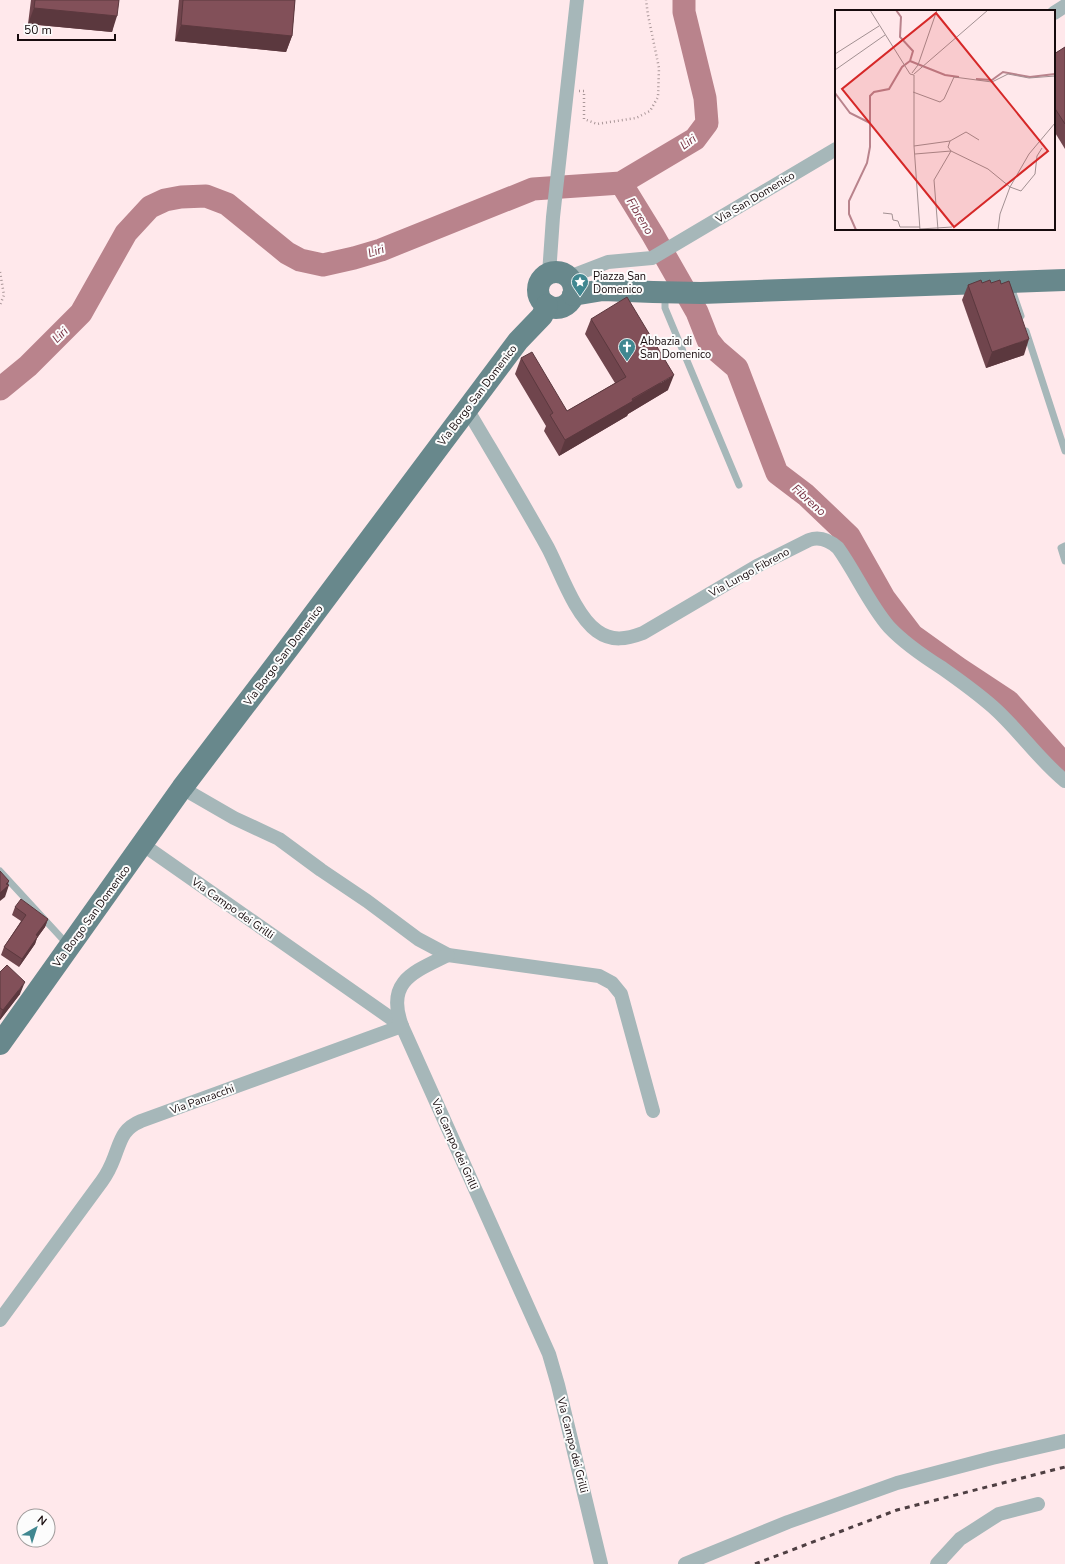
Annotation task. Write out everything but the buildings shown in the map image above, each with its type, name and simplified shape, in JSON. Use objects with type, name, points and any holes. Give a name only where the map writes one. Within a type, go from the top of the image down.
[{"type":"main road","points":[[564,282],[571,300],[563,307],[557,308],[547,305],[540,297],[539,286],[541,281],[564,282],[603,290],[701,293],[1065,280]]},
{"type":"main road","name":"Via Borgo San Domenico","points":[[0,1044],[182,788],[518,341],[542,316],[547,305]]},
{"type":"street","points":[[564,282],[553,217],[577,0]]},
{"type":"street","points":[[1055,12],[1065,6]]},
{"type":"street","name":"Via San Domenico","points":[[564,282],[608,262],[652,258],[835,150]]},
{"type":"street","name":"Via Lungo Fibreno","points":[[467,409],[545,544],[576,606],[585,620],[606,637],[617,639],[627,638],[643,633],[761,564],[813,538],[823,539],[838,548],[889,627],[922,655],[993,707],[1065,781]]},
{"type":"street","points":[[182,788],[230,816],[279,839],[320,870],[367,901],[418,939],[448,955],[599,976],[612,982],[621,994],[653,1111]]},
{"type":"street","name":"Via Campo dei Grilli","points":[[142,844],[402,1026],[549,1354],[558,1385],[601,1564]]},
{"type":"street","points":[[402,1026],[397,1011],[396,1002],[400,988],[418,969],[448,955]]},
{"type":"street","name":"Via Panzacchi","points":[[0,1320],[102,1181],[111,1165],[120,1140],[131,1126],[142,1120],[402,1026]]},
{"type":"street","points":[[685,1564],[788,1522],[897,1483],[992,1458],[1065,1441]]},
{"type":"street","points":[[937,1564],[957,1542],[999,1514],[1038,1504]]},
{"type":"lane","points":[[1009,282],[1065,451]]},
{"type":"lane","points":[[671,292],[665,308],[739,485]]},
{"type":"lane","points":[[1065,546],[1061,548],[1065,561]]},
{"type":"lane","points":[[0,871],[70,947]]},
{"type":"path","points":[[566,90],[584,91],[584,119],[597,124],[636,118],[650,111],[658,97],[659,68],[646,0]]},
{"type":"path","points":[[0,272],[4,295],[0,305]]},
{"type":"waterway","name":"Liri","points":[[0,389],[28,366],[81,313],[126,233],[150,207],[165,200],[181,197],[206,196],[227,204],[287,253],[300,260],[323,265],[381,250],[533,189],[621,183],[695,139],[707,123],[705,98],[684,12],[684,0]]},
{"type":"waterway","name":"Fibreno","points":[[621,183],[697,312],[708,340],[716,350],[737,368],[777,473],[806,495],[849,536],[884,598],[912,635],[1008,701],[1065,765]]},
{"type":"waterway","name":"Liri","points":[[0,381],[3,386]]},
{"type":"railway","points":[[755,1564],[897,1510],[1065,1467]]},
{"type":"place","name":"Piazza San Domenico","points":[[580,297]]},
{"type":"place","name":"Abbazia di San Domenico","points":[[627,362]]}]
